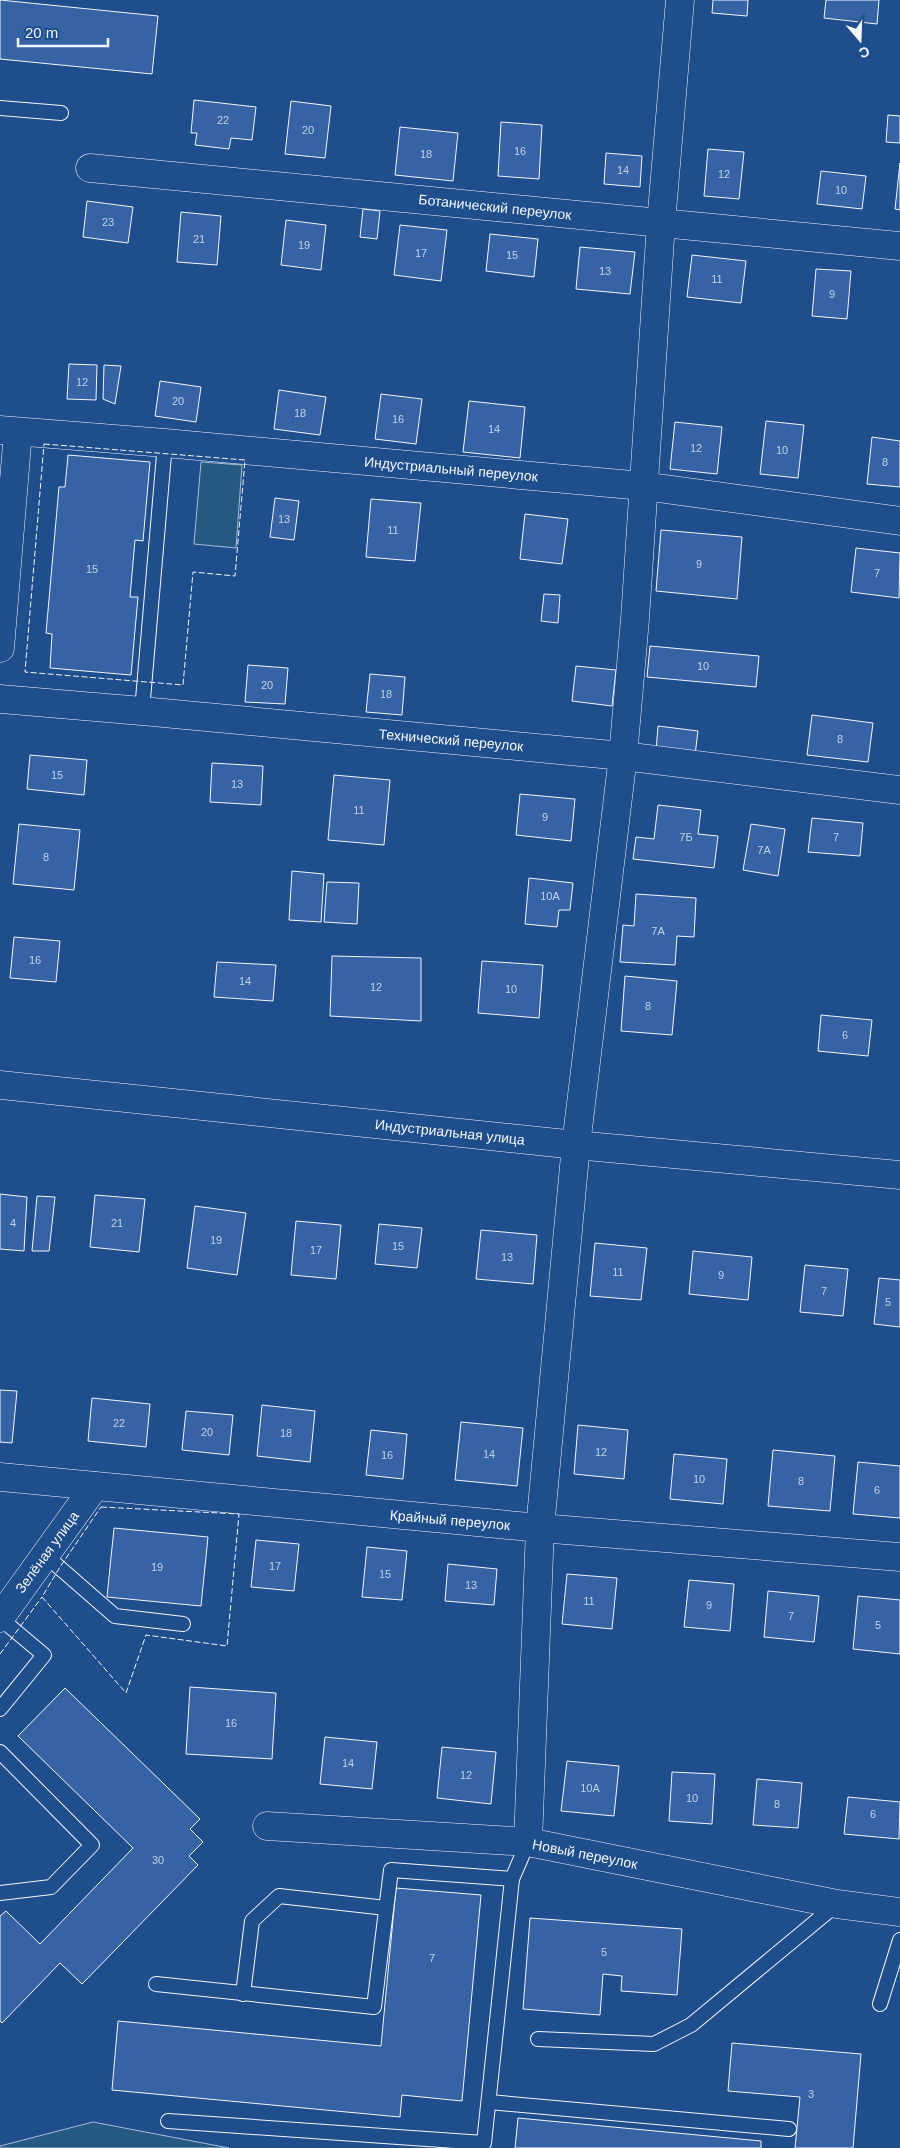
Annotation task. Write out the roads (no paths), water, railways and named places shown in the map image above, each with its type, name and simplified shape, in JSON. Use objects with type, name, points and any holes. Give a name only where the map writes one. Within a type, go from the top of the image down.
[{"type":"street","points":[[528,1842],[540,1528],[576,1145],[623,756],[635,619],[642,486],[661,223],[680,0]]},
{"type":"street","name":"Ботанический переулок","points":[[90,168],[900,246]]},
{"type":"street","points":[[0,648],[9,431]]},
{"type":"street","name":"Индустриальный переулок","points":[[9,431],[165,443],[642,486],[900,521]]},
{"type":"street","name":"Технический переулок","points":[[0,699],[623,756],[900,790]]},
{"type":"street","name":"Индустриальная улица","points":[[0,1085],[576,1145],[900,1174]]},
{"type":"street","name":"Крайный переулок","points":[[0,1477],[540,1528],[900,1557]]},
{"type":"street","name":"Зелёная улица","points":[[0,1618],[95,1486]]},
{"type":"street","name":"Новый переулок","points":[[267,1826],[528,1842],[837,1904],[900,1912]]},
{"type":"lane","points":[[0,108],[61,113]]},
{"type":"lane","points":[[142,711],[165,443]]},
{"type":"lane","points":[[45,1555],[115,1616],[183,1624]]},
{"type":"lane","points":[[0,1618],[44,1656],[0,1709]]},
{"type":"lane","points":[[0,1752],[92,1845],[51,1887],[0,1893]]},
{"type":"lane","points":[[168,2121],[484,2143],[512,1879],[528,1842]]},
{"type":"lane","points":[[156,1984],[374,2007],[391,1870],[512,1879]]},
{"type":"lane","points":[[243,1994],[252,1921],[279,1896],[386,1908]]},
{"type":"lane","points":[[538,2039],[654,2044],[691,2025],[837,1904]]},
{"type":"lane","points":[[880,2004],[900,1940]]},
{"type":"lane","points":[[488,2102],[789,2129]]}]
